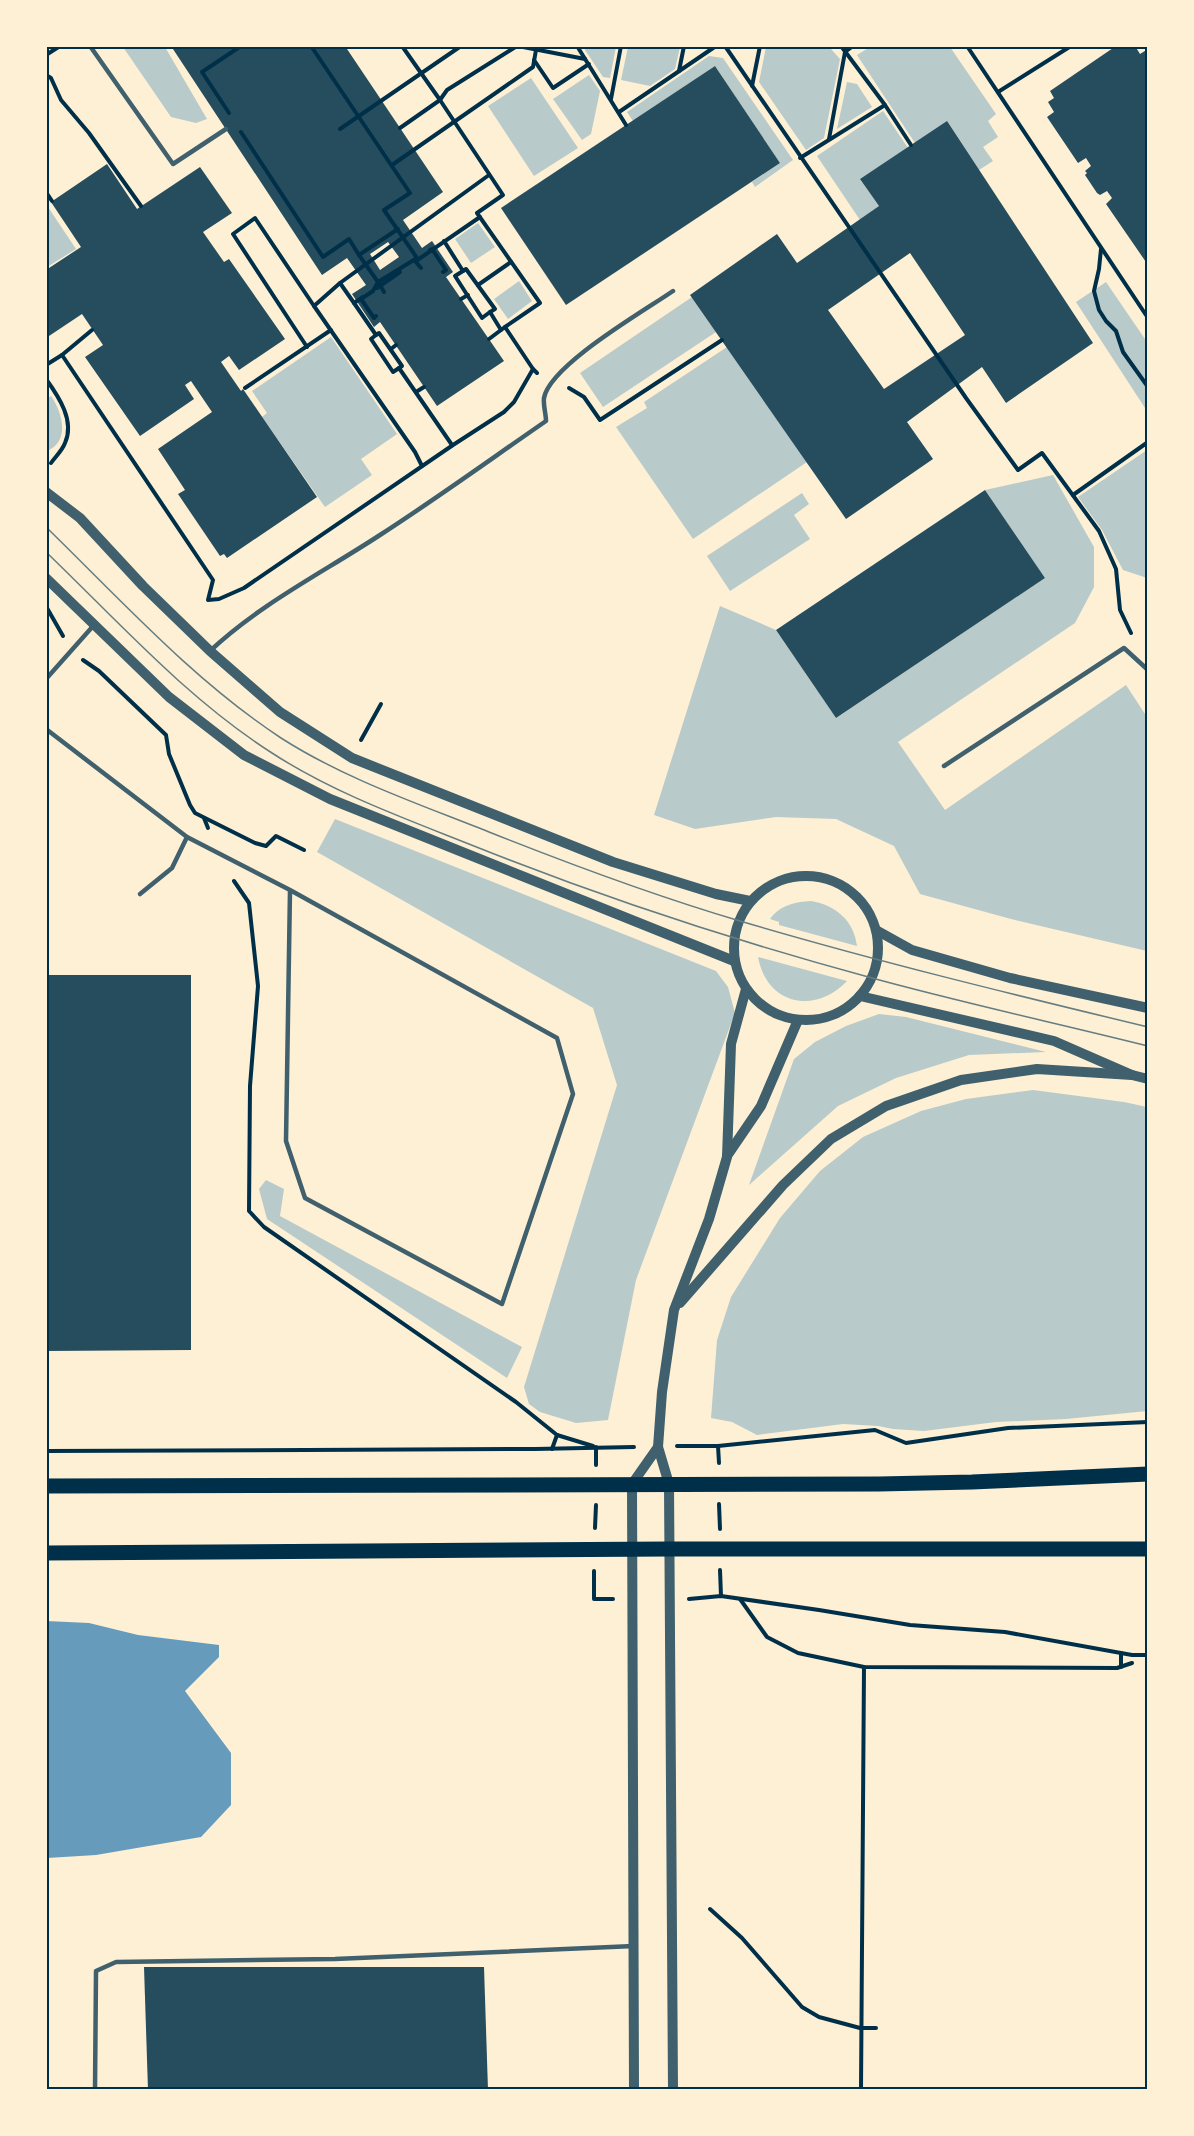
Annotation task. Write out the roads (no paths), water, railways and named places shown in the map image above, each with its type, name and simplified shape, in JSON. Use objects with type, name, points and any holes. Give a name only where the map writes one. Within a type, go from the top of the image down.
[{"type":"main road","points":[[46,1486],[972,1482],[1148,1474]]},
{"type":"main road","points":[[46,1553],[632,1549],[1147,1549]]},
{"type":"street","points":[[46,492],[80,518],[143,586],[210,651],[280,712],[352,758],[614,862],[716,894],[750,901]]},
{"type":"street","points":[[46,578],[169,697],[243,755],[330,799],[734,961]]},
{"type":"street","points":[[796,875],[822,877],[846,887],[865,906],[876,930],[879,945],[878,960],[872,978],[860,996],[843,1010],[821,1019],[798,1020],[778,1015],[760,1005],[738,976],[734,961],[733,938],[738,921],[750,901],[771,884],[796,875]]},
{"type":"street","points":[[876,930],[912,950],[988,972],[1148,1008]]},
{"type":"street","points":[[673,2090],[669,1484],[658,1447],[662,1392],[674,1310],[709,1219],[727,1157],[730,1044],[746,989]]},
{"type":"street","points":[[860,996],[1054,1041],[1132,1075],[1148,1079]]},
{"type":"street","points":[[727,1157],[761,1106],[798,1020]]},
{"type":"street","points":[[674,1310],[783,1185],[831,1139],[886,1106],[961,1080],[1036,1069],[1132,1075]]},
{"type":"street","points":[[634,2090],[632,1484],[658,1447]]},
{"type":"lane","points":[[90,46],[173,164],[226,129]]},
{"type":"lane","points":[[210,651],[231,631],[284,594],[380,535],[546,421],[544,398],[552,380],[571,360],[673,291]]},
{"type":"lane","points":[[46,679],[94,625]]},
{"type":"lane","points":[[944,766],[1124,648],[1148,670]]},
{"type":"lane","points":[[46,729],[187,837],[290,890],[557,1038],[573,1094],[502,1304],[305,1198],[286,1141],[290,890]]},
{"type":"lane","points":[[140,894],[172,868],[187,837]]},
{"type":"lane","points":[[1147,1549],[1148,1569]]},
{"type":"lane","points":[[96,2090],[96,1971],[116,1962],[335,1959],[634,1946]]},
{"type":"water","points":[[46,1621],[89,1623],[138,1635],[219,1645],[219,1657],[185,1691],[231,1753],[231,1805],[201,1837],[96,1855],[47,1858]]},
{"type":"tram line","points":[[46,527],[159,638],[218,691],[281,738],[305,753],[356,778],[551,856],[645,891],[708,911],[791,936],[994,990],[1148,1027]]},
{"type":"tram line","points":[[46,552],[154,658],[211,708],[272,753],[347,794],[527,867],[723,934],[906,987],[1148,1046]]}]
